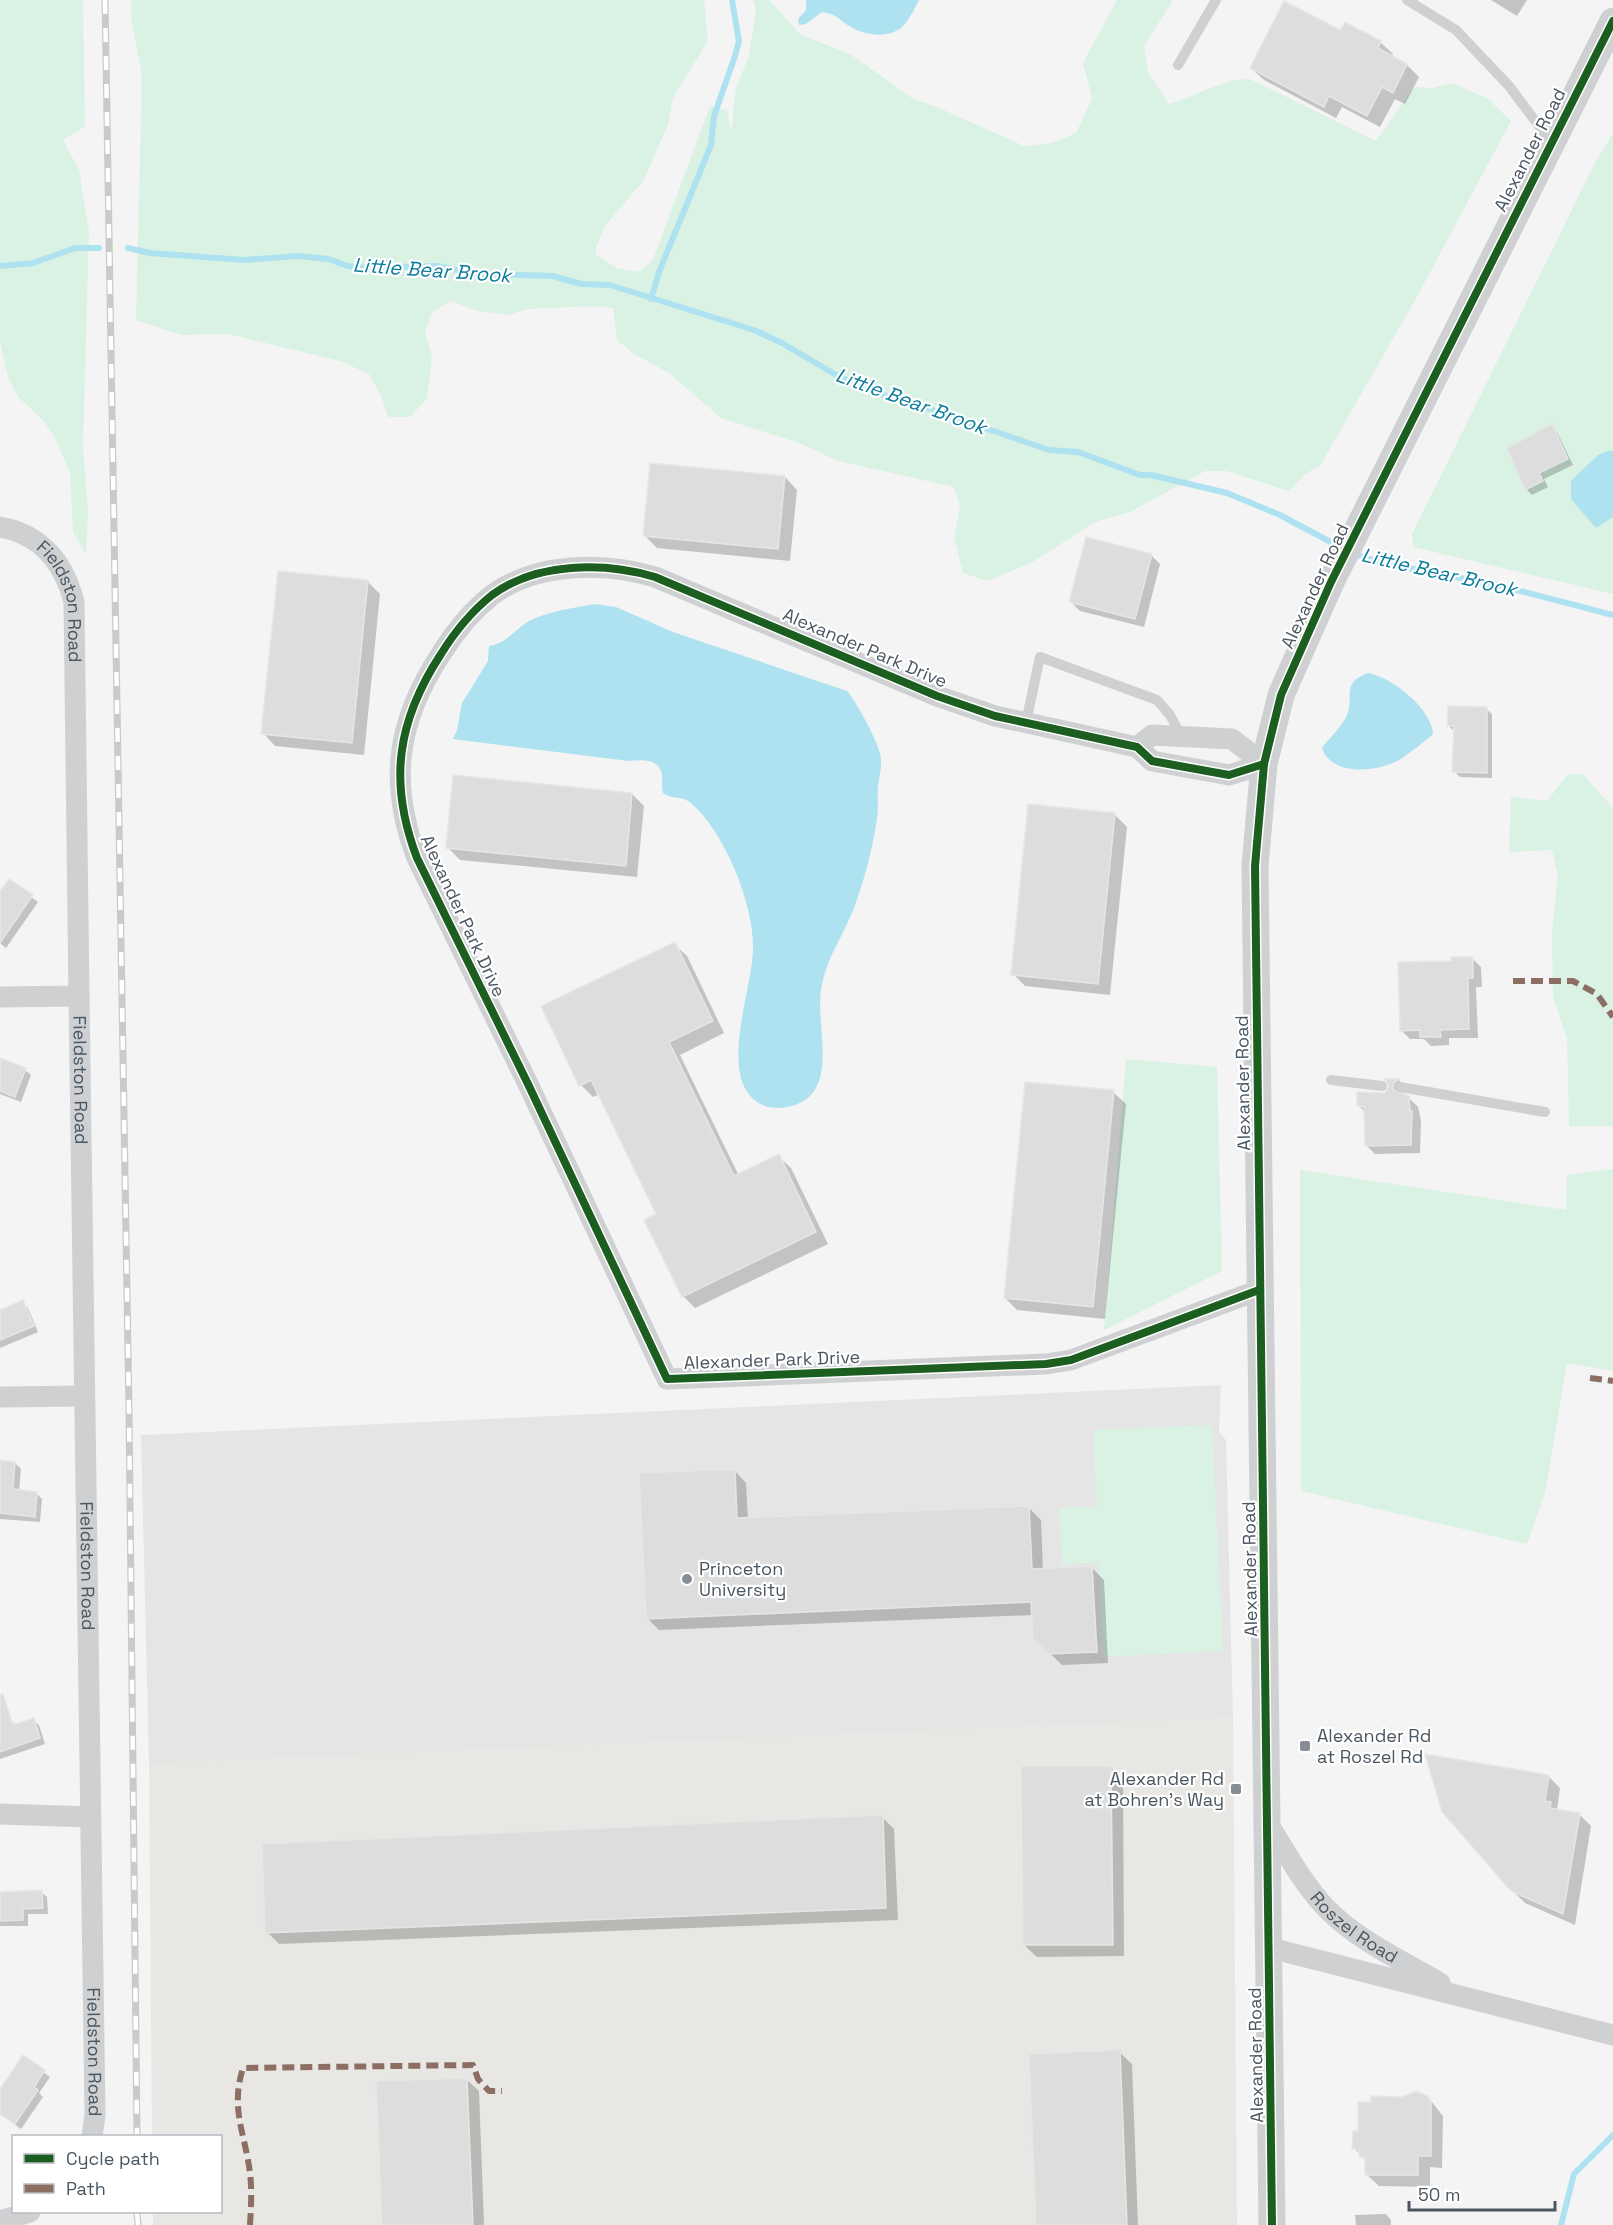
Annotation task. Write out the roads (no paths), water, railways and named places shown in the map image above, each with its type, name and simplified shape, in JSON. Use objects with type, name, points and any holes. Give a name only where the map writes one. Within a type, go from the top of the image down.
[{"type":"street","name":"Alexander Road","points":[[1272,2225],[1269,1825],[1259,1290],[1256,866],[1264,764],[1281,695],[1331,582],[1613,21]]},
{"type":"street","name":"Fieldston Road","points":[[0,526],[32,538],[47,549],[59,563],[69,582],[74,602],[95,2115],[92,2135]]},
{"type":"street","name":"Alexander Park Drive","points":[[1259,1290],[1071,1360],[1046,1364],[667,1379],[528,1084],[426,878],[407,832],[401,805],[402,754],[406,723],[416,695],[451,638],[493,595],[546,572],[576,567],[613,567],[655,577],[937,696],[995,716],[1137,747],[1152,761],[1229,775],[1264,764]]},
{"type":"street","points":[[1137,747],[1152,735],[1232,739],[1264,764]]},
{"type":"street","name":"Fieldston Road","points":[[0,997],[79,996]]},
{"type":"street","points":[[0,1397],[84,1396]]},
{"type":"street","points":[[0,1814],[90,1817]]},
{"type":"street","name":"Roszel Road","points":[[1269,1825],[1314,1894],[1348,1928],[1467,1999]]},
{"type":"street","name":"Roszel Road","points":[[1270,1948],[1613,2035]]},
{"type":"street","points":[[0,2221],[24,2213]]},
{"type":"lane","points":[[1178,65],[1216,0]]},
{"type":"lane","points":[[1407,0],[1456,30],[1509,86],[1551,142]]},
{"type":"lane","points":[[1026,722],[1040,657],[1157,700],[1170,715],[1181,736]]},
{"type":"lane","points":[[1331,1080],[1382,1086]]},
{"type":"lane","points":[[1400,1087],[1545,1112]]},
{"type":"water","points":[[806,0],[919,0],[904,25],[892,32],[878,35],[857,30],[836,16],[822,12],[806,24],[799,25],[798,19],[806,10]]},
{"type":"water","points":[[1613,451],[1613,517],[1596,528],[1571,499],[1571,481],[1598,455]]},
{"type":"water","points":[[595,604],[616,607],[673,632],[847,691],[873,734],[880,753],[881,766],[878,814],[871,851],[855,905],[828,963],[822,984],[820,1009],[823,1051],[820,1077],[811,1095],[798,1104],[781,1108],[764,1106],[745,1089],[740,1072],[738,1051],[752,963],[752,928],[748,909],[734,869],[715,832],[704,816],[689,801],[663,793],[662,774],[657,765],[644,760],[629,761],[453,739],[462,703],[488,661],[489,646],[510,636],[529,621],[561,610]]},
{"type":"water","points":[[1368,673],[1399,687],[1409,696],[1426,714],[1433,734],[1408,754],[1390,764],[1368,769],[1345,768],[1335,764],[1322,748],[1346,717],[1350,704],[1351,687],[1354,682]]},
{"type":"waterway","points":[[651,299],[659,272],[711,145],[714,116],[739,41],[732,0]]},
{"type":"waterway","name":"Little Bear Brook","points":[[0,266],[33,263],[75,248],[99,248]]},
{"type":"waterway","name":"Little Bear Brook","points":[[128,248],[150,253],[244,260],[299,256],[328,259],[348,266],[366,268],[437,266],[477,274],[553,276],[581,284],[610,285],[754,330],[782,343],[836,375],[890,398],[912,403],[1049,450],[1078,452],[1140,475],[1151,475],[1227,493],[1280,515],[1340,547]]},
{"type":"waterway","name":"Little Bear Brook","points":[[1354,554],[1386,564],[1498,585],[1613,615]]},
{"type":"waterway","points":[[1561,2225],[1574,2174],[1613,2135]]},
{"type":"railway","points":[[105,0],[129,1410],[137,2135]]},
{"type":"railway","points":[[137,2213],[138,2225]]},
{"type":"place","name":"Princeton University","points":[[687,1579]]},
{"type":"place","name":"Alexander Rd at Roszel Rd","points":[[1305,1746]]},
{"type":"place","name":"Alexander Rd at Bohren's Way","points":[[1236,1789]]}]
